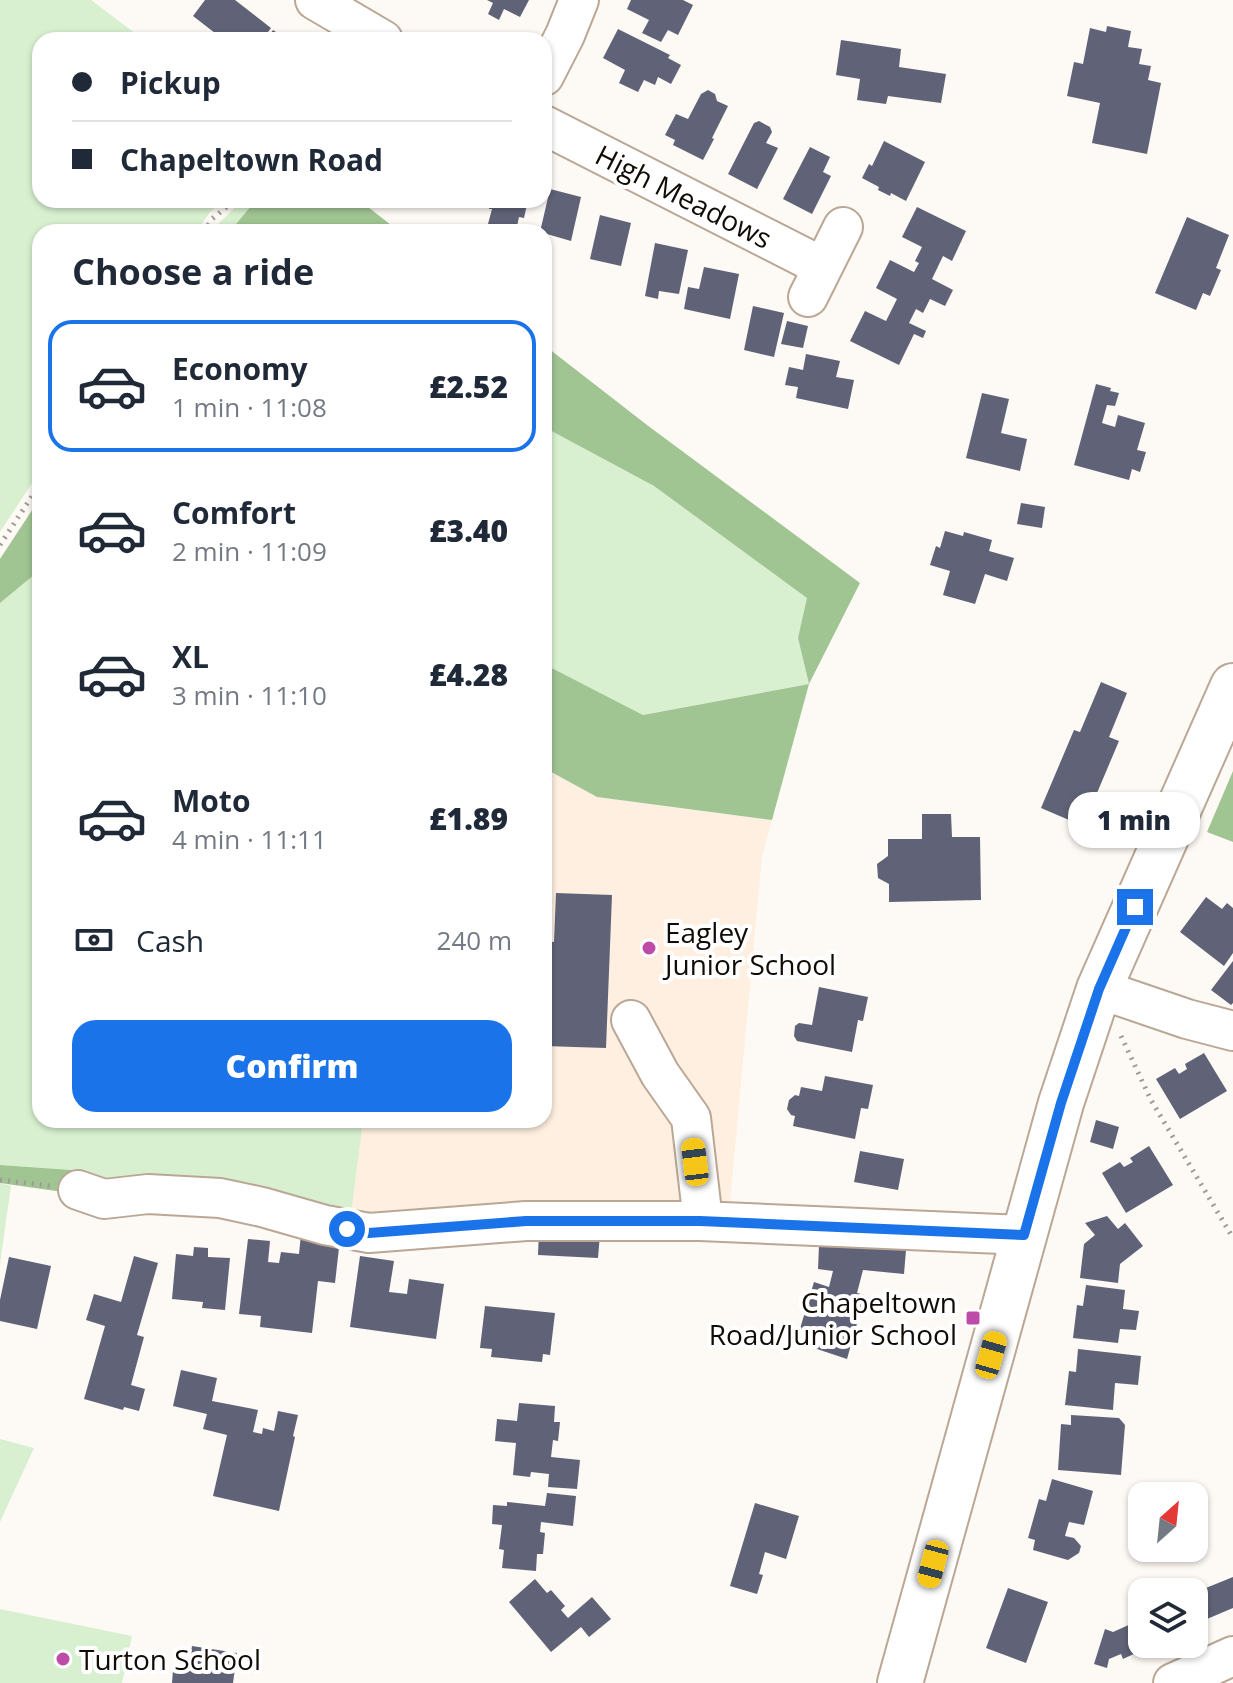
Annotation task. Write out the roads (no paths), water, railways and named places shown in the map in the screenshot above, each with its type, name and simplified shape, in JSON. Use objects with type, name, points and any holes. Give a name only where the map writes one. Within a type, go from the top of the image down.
[{"type":"main road","points":[[900,1683],[1061,1103],[1099,989],[1233,686]]},
{"type":"street","points":[[315,0],[369,32]]},
{"type":"street","points":[[552,60],[579,0]]},
{"type":"street","name":"High Meadows","points":[[552,130],[815,282],[843,227]]},
{"type":"street","points":[[1099,989],[1233,1031]]},
{"type":"street","points":[[631,1020],[660,1074],[691,1118],[703,1221]]},
{"type":"street","points":[[78,1190],[104,1199],[148,1194],[220,1198],[369,1233],[526,1221],[703,1221],[1024,1235]]},
{"type":"street","points":[[1173,1683],[1233,1656]]},
{"type":"place","name":"Eagley Junior School","points":[[649,948]]},
{"type":"place","name":"Chapeltown Road/Junior School","points":[[973,1318]]},
{"type":"place","name":"Turton School","points":[[63,1659]]}]
